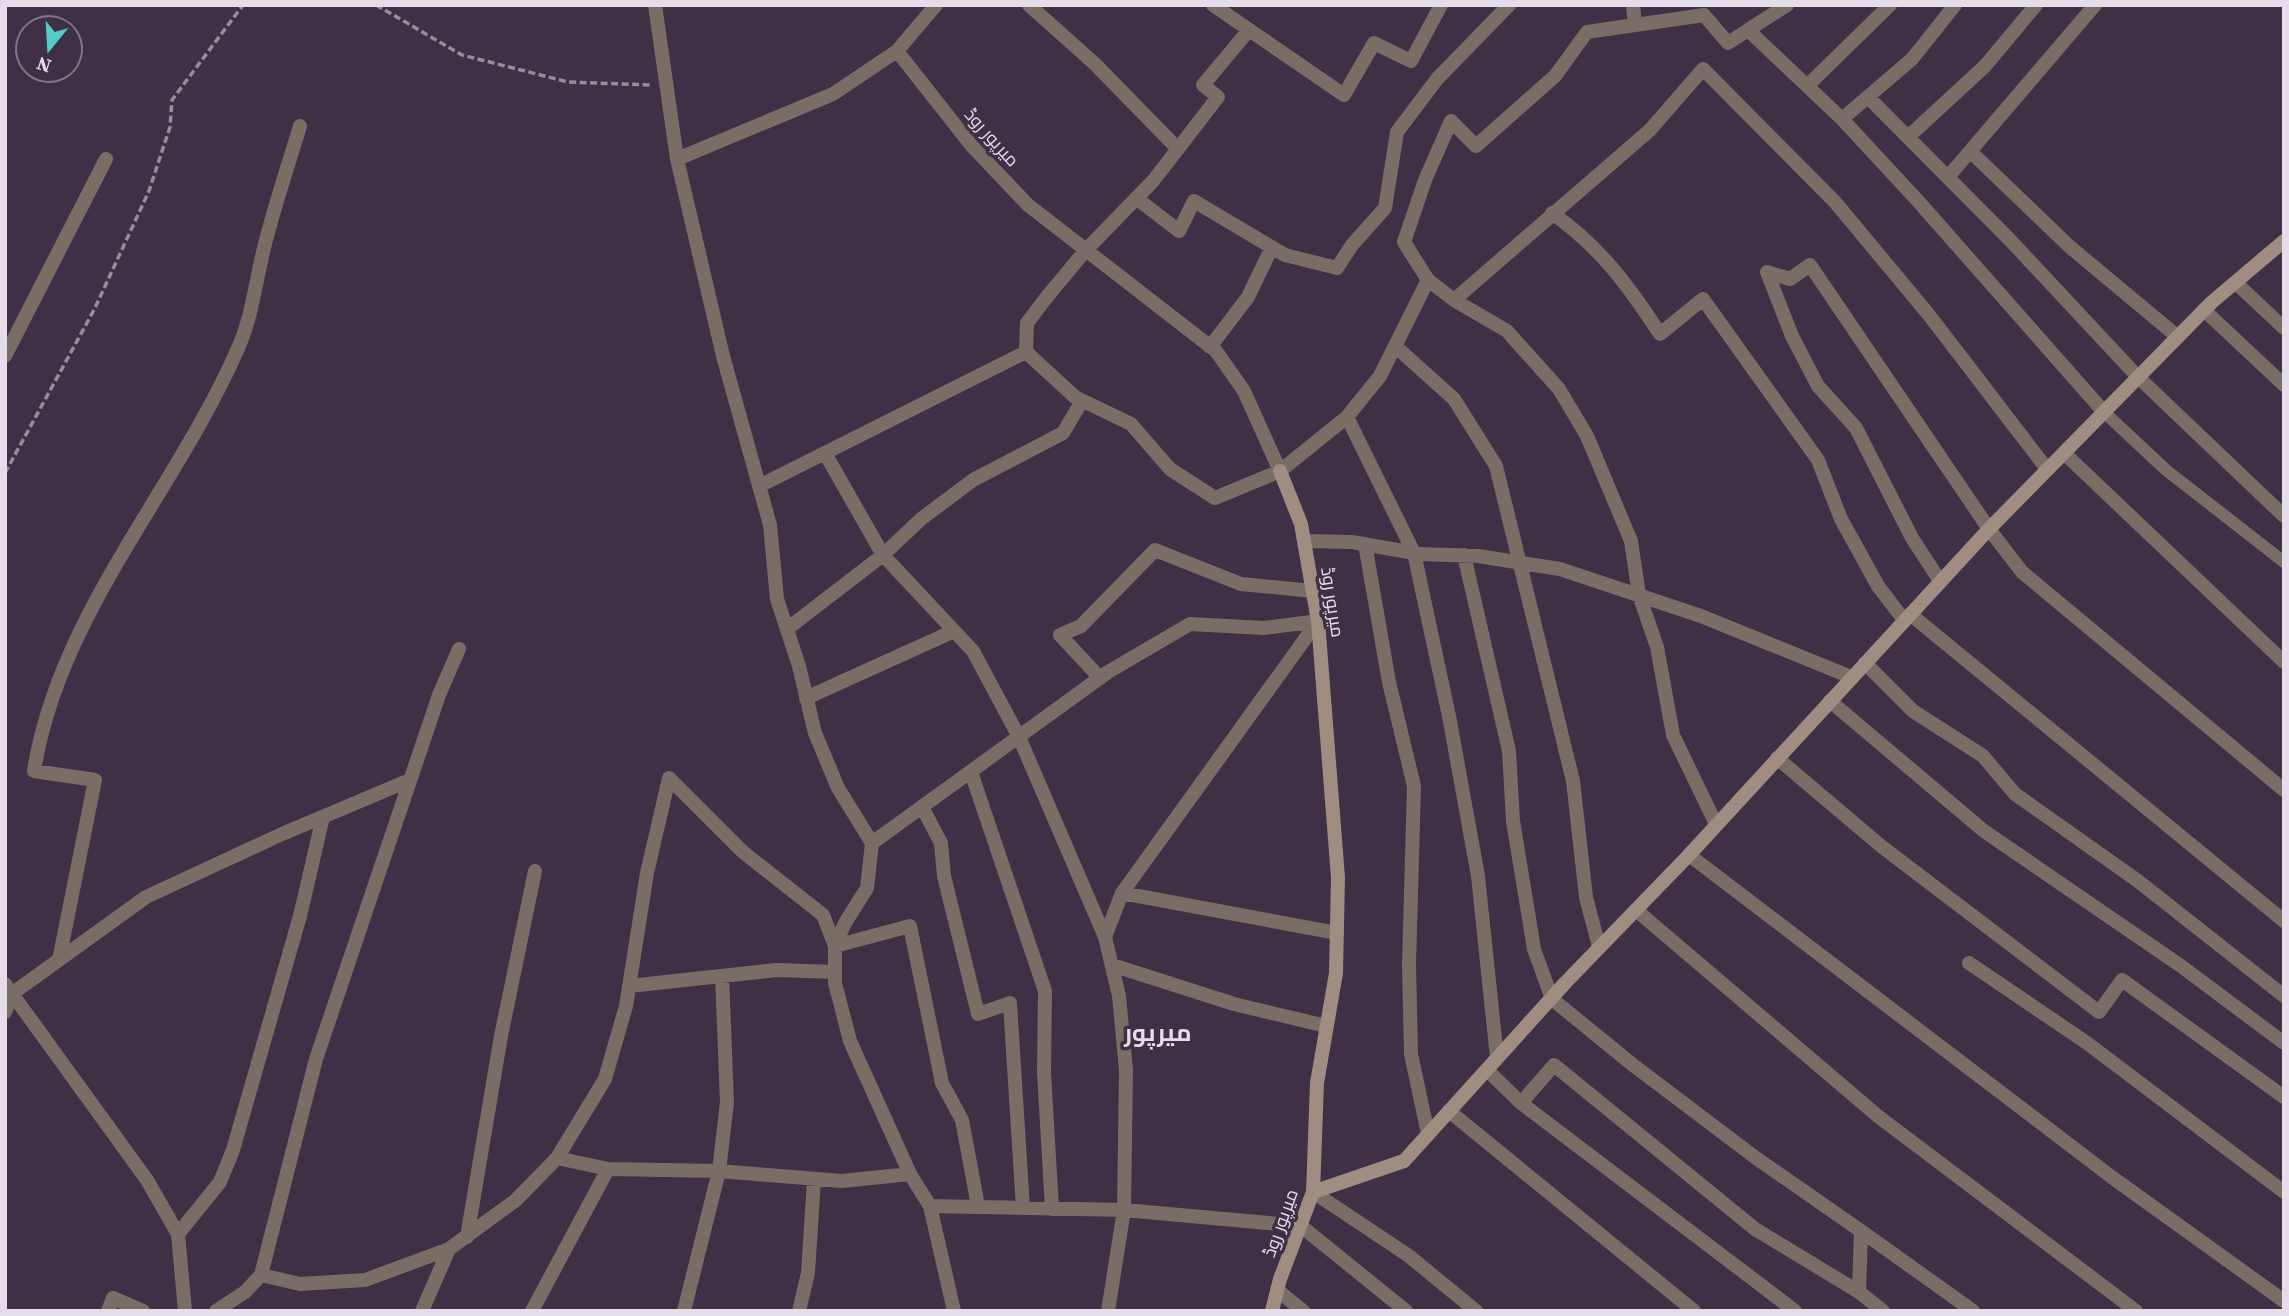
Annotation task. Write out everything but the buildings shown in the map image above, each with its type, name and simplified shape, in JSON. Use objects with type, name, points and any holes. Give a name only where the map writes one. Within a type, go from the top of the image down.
[{"type":"street","points":[[656,5],[677,159],[723,356],[770,525],[777,599],[815,733],[838,788],[872,843],[867,888],[835,946]]},
{"type":"street","points":[[677,159],[833,94],[897,51],[936,5]]},
{"type":"street","points":[[1029,5],[1095,64],[1178,149]]},
{"type":"street","points":[[1213,5],[1344,95],[1374,43],[1411,61],[1441,5]]},
{"type":"street","points":[[1136,198],[1179,231],[1194,201],[1285,255],[1337,268],[1385,208],[1397,132],[1437,79],[1509,5]]},
{"type":"street","points":[[1633,5],[1635,25]]},
{"type":"street","points":[[1716,824],[1673,735],[1657,647],[1639,595],[1630,541],[1587,436],[1559,389],[1507,331],[1454,300],[1428,280],[1404,242],[1425,180],[1451,121],[1476,146],[1555,76],[1587,32],[1704,15],[1728,43],[1787,5]]},
{"type":"street","points":[[1807,86],[1890,5]]},
{"type":"street","points":[[1842,119],[1912,59],[1955,5]]},
{"type":"street","points":[[1908,137],[1984,66],[2036,5]]},
{"type":"street","points":[[1948,177],[2095,5]]},
{"type":"street","points":[[1026,352],[1027,323],[1085,251],[1178,149],[1218,97],[1202,85],[1249,30]]},
{"type":"street","points":[[1748,30],[1842,119],[2104,412]]},
{"type":"street","name":"میرپور روڈ","points":[[897,51],[971,145],[1028,205],[1210,347],[1244,391],[1301,524],[1318,621],[1338,878],[1336,973],[1317,1083],[1313,1192],[1277,1290],[1272,1311]]},
{"type":"street","points":[[1454,300],[1650,130],[1703,69],[1835,202],[1929,315],[2047,469]]},
{"type":"street","points":[[1868,97],[2138,377],[2284,516]]},
{"type":"street","points":[[59,960],[95,780],[34,771],[40,730],[89,611],[193,441],[240,344],[269,228],[300,126]]},
{"type":"street","points":[[1971,152],[2070,247],[2178,337]]},
{"type":"street","points":[[5,356],[106,159]]},
{"type":"street","points":[[1552,213],[1584,236],[1628,285],[1660,334],[1703,299],[1818,460],[1841,519],[1878,586],[1907,617],[2284,921]]},
{"type":"street","points":[[1313,1192],[1404,1161],[1989,528],[2204,310],[2284,241]]},
{"type":"street","points":[[1210,347],[1248,297],[1272,247]]},
{"type":"street","points":[[1940,581],[1912,538],[1856,428],[1818,386],[1792,336],[1767,272],[1790,279],[1810,265],[1989,528],[2022,572],[2284,790]]},
{"type":"street","points":[[1026,352],[1082,401],[1131,424],[1170,469],[1215,498],[1280,471],[1348,417],[1380,376],[1428,280]]},
{"type":"street","points":[[2236,284],[2284,328]]},
{"type":"street","points":[[2204,310],[2284,385]]},
{"type":"street","points":[[1395,346],[1454,398],[1496,466],[1573,781],[1586,897],[1599,947]]},
{"type":"street","points":[[759,486],[826,455],[978,374],[1026,352]]},
{"type":"street","points":[[787,629],[883,555],[921,519],[973,480],[1063,433],[1082,401]]},
{"type":"street","points":[[1348,417],[1414,553],[1478,876],[1497,1058]]},
{"type":"street","points":[[2064,453],[2284,662]]},
{"type":"street","points":[[826,455],[883,555],[973,651],[1019,737],[1105,937],[1119,996],[1126,1070],[1124,1210],[1108,1311]]},
{"type":"street","points":[[1304,541],[1365,544],[1414,553],[1465,555],[1560,569],[1701,616],[1851,677]]},
{"type":"street","points":[[1365,544],[1389,682],[1414,786],[1409,964],[1411,1054],[1428,1134]]},
{"type":"street","points":[[1100,678],[1060,635],[1082,626],[1155,550],[1241,584],[1313,591]]},
{"type":"street","points":[[1465,555],[1509,751],[1513,821],[1534,949],[1552,999],[1633,1065],[1756,1158],[1973,1311]]},
{"type":"street","points":[[872,843],[1100,678],[1190,624],[1264,628],[1318,621]]},
{"type":"street","points":[[1105,937],[1122,893],[1318,621]]},
{"type":"street","points":[[806,698],[954,631]]},
{"type":"street","points":[[216,1311],[246,1292],[261,1275],[316,1059],[439,695],[460,649]]},
{"type":"street","points":[[1865,663],[1913,711],[1983,756],[2015,794],[2138,881],[2284,996]]},
{"type":"street","points":[[1830,701],[1984,831],[2181,966],[2284,1043]]},
{"type":"street","points":[[1777,758],[1881,846],[2099,1012],[2122,981],[2284,1097]]},
{"type":"street","points":[[971,772],[1045,991],[1044,1072],[1052,1209]]},
{"type":"street","points":[[261,1275],[300,1284],[365,1280],[449,1250],[516,1200],[557,1158],[605,1079],[629,986],[647,873],[669,778],[743,852],[823,915],[835,946],[835,983],[850,1041],[910,1174],[930,1206],[954,1311]]},
{"type":"street","points":[[9,988],[59,960],[146,897],[410,780]]},
{"type":"street","points":[[922,807],[940,843],[947,888],[978,1014],[1010,1003],[1023,1208]]},
{"type":"street","points":[[178,1234],[220,1182],[233,1150],[300,916],[323,817]]},
{"type":"street","points":[[1689,855],[2113,1178],[2284,1301]]},
{"type":"street","points":[[467,1237],[501,1036],[535,871]]},
{"type":"street","points":[[1122,893],[1337,933]]},
{"type":"street","points":[[1636,910],[1879,1117],[2136,1311]]},
{"type":"street","points":[[835,946],[910,926],[942,1083],[962,1120],[978,1206]]},
{"type":"street","points":[[1969,963],[2087,1043],[2284,1192]]},
{"type":"street","points":[[1112,965],[1234,1004],[1326,1026]]},
{"type":"street","points":[[629,986],[778,970],[835,972]]},
{"type":"street","points":[[684,1311],[719,1171],[727,1101],[722,976]]},
{"type":"street","points":[[9,988],[147,1180],[178,1234],[185,1311]]},
{"type":"street","points":[[5,1012],[9,988]]},
{"type":"street","points":[[1521,1103],[1555,1065],[1755,1229],[1858,1292],[1883,1311]]},
{"type":"street","points":[[1487,1070],[1521,1103],[1795,1311]]},
{"type":"street","points":[[1449,1111],[1694,1311]]},
{"type":"street","points":[[557,1158],[608,1169],[719,1171],[842,1181],[910,1174]]},
{"type":"street","points":[[532,1311],[608,1169]]},
{"type":"street","points":[[799,1311],[808,1273],[814,1179]]},
{"type":"street","points":[[1313,1192],[1409,1256],[1476,1311]]},
{"type":"street","points":[[930,1206],[1124,1210],[1301,1226],[1406,1311]]},
{"type":"street","points":[[1858,1292],[1861,1231]]},
{"type":"street","points":[[422,1311],[449,1250]]},
{"type":"street","points":[[1277,1290],[1303,1311]]},
{"type":"street","points":[[108,1311],[113,1298],[143,1311]]},
{"type":"lane","points":[[2104,412],[2166,470],[2284,562]]},
{"type":"path","points":[[5,473],[94,310],[149,191],[170,127],[172,100],[243,5]]},
{"type":"path","points":[[376,5],[462,55],[568,82],[667,86]]},
{"type":"district","name":"میرپور","points":[[1158,1032]]}]
